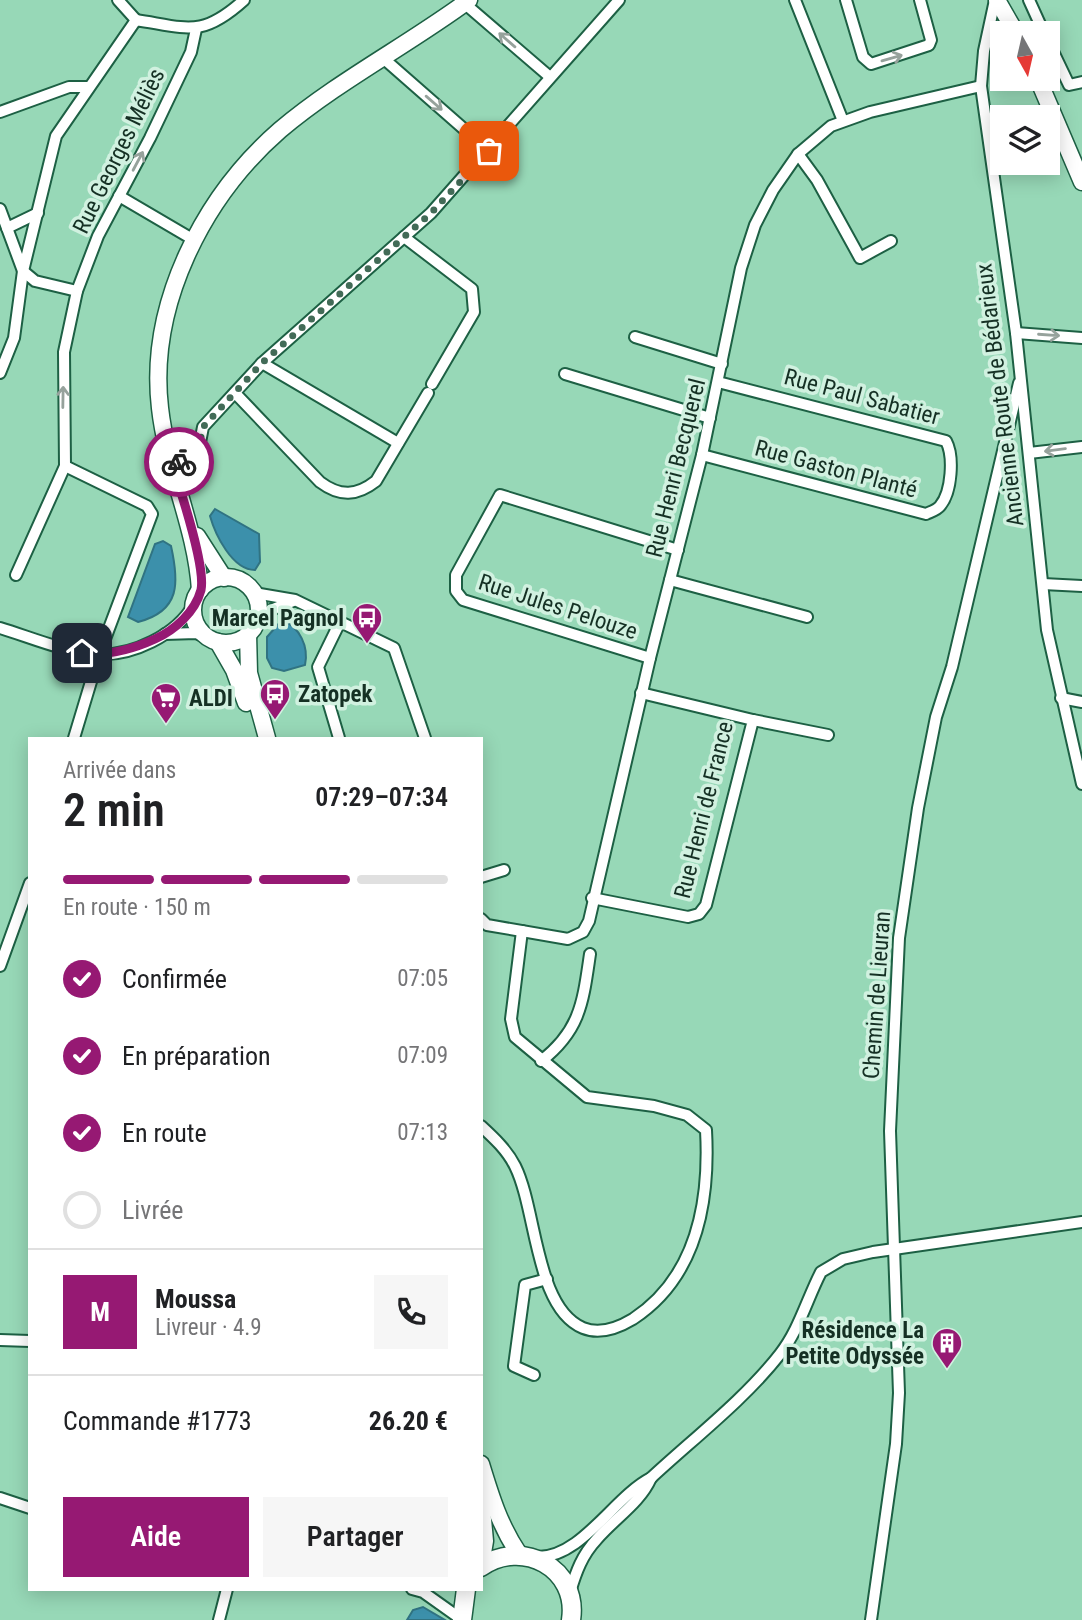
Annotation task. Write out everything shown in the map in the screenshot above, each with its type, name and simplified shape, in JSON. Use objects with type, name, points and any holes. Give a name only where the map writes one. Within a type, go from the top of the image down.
[{"type":"main road","points":[[996,0],[1009,21]]},
{"type":"main road","points":[[257,737],[242,688],[213,640],[196,623],[197,597],[191,526],[172,464],[160,409],[158,379],[168,312],[177,279],[194,240],[229,187],[280,131],[467,2]]},
{"type":"main road","points":[[1043,91],[1082,182]]},
{"type":"main road","points":[[191,526],[224,578]]},
{"type":"main road","points":[[197,597],[207,583],[224,578],[241,581],[254,593],[259,609],[252,630],[249,673],[267,737]]},
{"type":"main road","points":[[213,640],[239,640],[252,630]]},
{"type":"main road","points":[[483,1471],[495,1510],[526,1555],[555,1570],[570,1592],[571,1620]]},
{"type":"main road","points":[[483,1520],[483,1554]]},
{"type":"main road","points":[[483,1565],[492,1559],[526,1555]]},
{"type":"main road","points":[[462,1619],[466,1591]]},
{"type":"street","points":[[118,0],[136,20],[195,29],[221,21],[244,0]]},
{"type":"street","points":[[172,464],[190,460],[198,453],[203,427],[262,363],[431,213],[489,151],[619,0]]},
{"type":"street","points":[[795,0],[843,121]]},
{"type":"street","points":[[846,0],[863,57],[871,64],[929,45],[931,40],[919,0]]},
{"type":"street","name":"Ancienne Route de Bédarieux","points":[[996,0],[984,51],[981,86],[1016,333],[1019,383],[1047,631],[1082,784]]},
{"type":"street","points":[[1029,0],[1039,21]]},
{"type":"street","points":[[467,2],[550,77]]},
{"type":"street","points":[[0,373],[14,338],[23,271],[56,136],[87,87],[136,20]]},
{"type":"street","name":"Rue Georges Méliès","points":[[16,575],[65,466],[64,352],[77,291],[98,236],[191,52],[195,29]]},
{"type":"street","points":[[383,58],[489,151]]},
{"type":"street","points":[[1060,66],[1069,85],[1082,82]]},
{"type":"street","name":"Rue Henri Becquerel","points":[[522,931],[568,939],[583,932],[589,921],[641,693],[702,455],[741,268],[755,225],[773,190],[798,154],[817,136],[843,121],[870,111],[981,86]]},
{"type":"street","points":[[0,112],[69,87],[87,87]]},
{"type":"street","points":[[798,154],[817,180],[860,258],[891,241]]},
{"type":"street","points":[[120,196],[194,240]]},
{"type":"street","points":[[0,209],[23,271],[35,281],[77,291]]},
{"type":"street","points":[[7,228],[38,213]]},
{"type":"street","points":[[235,393],[320,482],[333,492],[349,494],[370,486],[474,312],[471,289],[404,237]]},
{"type":"street","points":[[1016,333],[1082,338]]},
{"type":"street","points":[[635,337],[722,364]]},
{"type":"street","points":[[262,363],[398,443]]},
{"type":"street","points":[[565,374],[710,418]]},
{"type":"street","name":"Rue Paul Sabatier","points":[[718,382],[946,441],[951,450],[948,489]]},
{"type":"street","name":"Chemin de Lieuran","points":[[871,1620],[896,1444],[899,1393],[895,1250],[890,1195],[890,1131],[899,938],[918,808],[936,718],[962,627],[1019,383]]},
{"type":"street","points":[[1029,453],[1082,447]]},
{"type":"street","name":"Rue Gaston Planté","points":[[702,455],[926,514],[940,507],[948,489]]},
{"type":"street","points":[[65,466],[147,506],[152,514],[99,655],[74,737]]},
{"type":"street","name":"Rue Jules Pelouze","points":[[650,658],[463,600],[456,591],[456,575],[500,495],[678,550]]},
{"type":"street","points":[[670,580],[807,617]]},
{"type":"street","points":[[1043,584],[1082,586]]},
{"type":"street","points":[[254,593],[295,600],[394,648],[399,655],[425,737]]},
{"type":"street","points":[[0,628],[82,653],[99,655],[134,647],[165,634],[187,616],[197,597]]},
{"type":"street","points":[[252,630],[271,610],[295,600]]},
{"type":"street","points":[[339,737],[318,667],[340,622]]},
{"type":"street","points":[[165,634],[196,633],[213,640]]},
{"type":"street","name":"Rue Henri de France","points":[[593,898],[688,917],[699,915],[706,905],[753,720],[641,693]]},
{"type":"street","points":[[1061,698],[1082,702]]},
{"type":"street","points":[[753,720],[828,735]]},
{"type":"street","points":[[483,876],[504,870]]},
{"type":"street","points":[[0,966],[28,889]]},
{"type":"street","points":[[483,921],[488,925],[522,931],[511,1019],[515,1037],[587,1097],[654,1106],[687,1115],[706,1130],[707,1152],[700,1223],[688,1259],[665,1290],[640,1314],[621,1326],[605,1331],[586,1330],[567,1321],[552,1297],[523,1184],[514,1164],[499,1143],[483,1128]]},
{"type":"street","points":[[541,1061],[569,1034],[581,1010],[590,954]]},
{"type":"street","points":[[526,1555],[549,1557],[564,1550],[591,1530],[638,1485],[651,1478],[780,1354],[793,1335],[821,1272],[843,1259],[1082,1222]]},
{"type":"street","points":[[534,1375],[514,1366],[525,1285],[547,1279]]},
{"type":"street","points":[[0,1340],[28,1342]]},
{"type":"street","points":[[570,1592],[579,1564],[595,1540],[646,1491],[651,1478]]},
{"type":"street","points":[[0,1498],[28,1507]]},
{"type":"street","points":[[219,1620],[226,1591]]},
{"type":"street","points":[[419,1591],[462,1619]]},
{"type":"water","points":[[215,509],[259,534],[260,562],[255,570],[239,564],[226,550],[210,516]]},
{"type":"water","points":[[163,541],[171,546],[175,572],[174,593],[162,611],[138,622],[128,617],[155,544]]},
{"type":"water","points":[[282,620],[294,627],[302,638],[306,651],[305,665],[284,671],[272,668],[267,658],[267,637]]},
{"type":"water","points":[[423,1607],[445,1620],[407,1620],[413,1610]]},
{"type":"way so far","points":[[179,462],[190,460],[198,453],[203,427],[262,363],[431,213],[489,151]]},
{"type":"place","name":"Marcel Pagnol","points":[[367,645]]},
{"type":"place","name":"Zatopek","points":[[275,721]]},
{"type":"place","name":"ALDI","points":[[166,725]]},
{"type":"place","name":"Résidence La Petite Odyssée","points":[[947,1370]]},
{"type":"route","points":[[82,653],[99,655],[148,642],[174,628],[187,616],[194,604],[201,590],[200,580],[191,526],[172,464],[179,462]]}]
